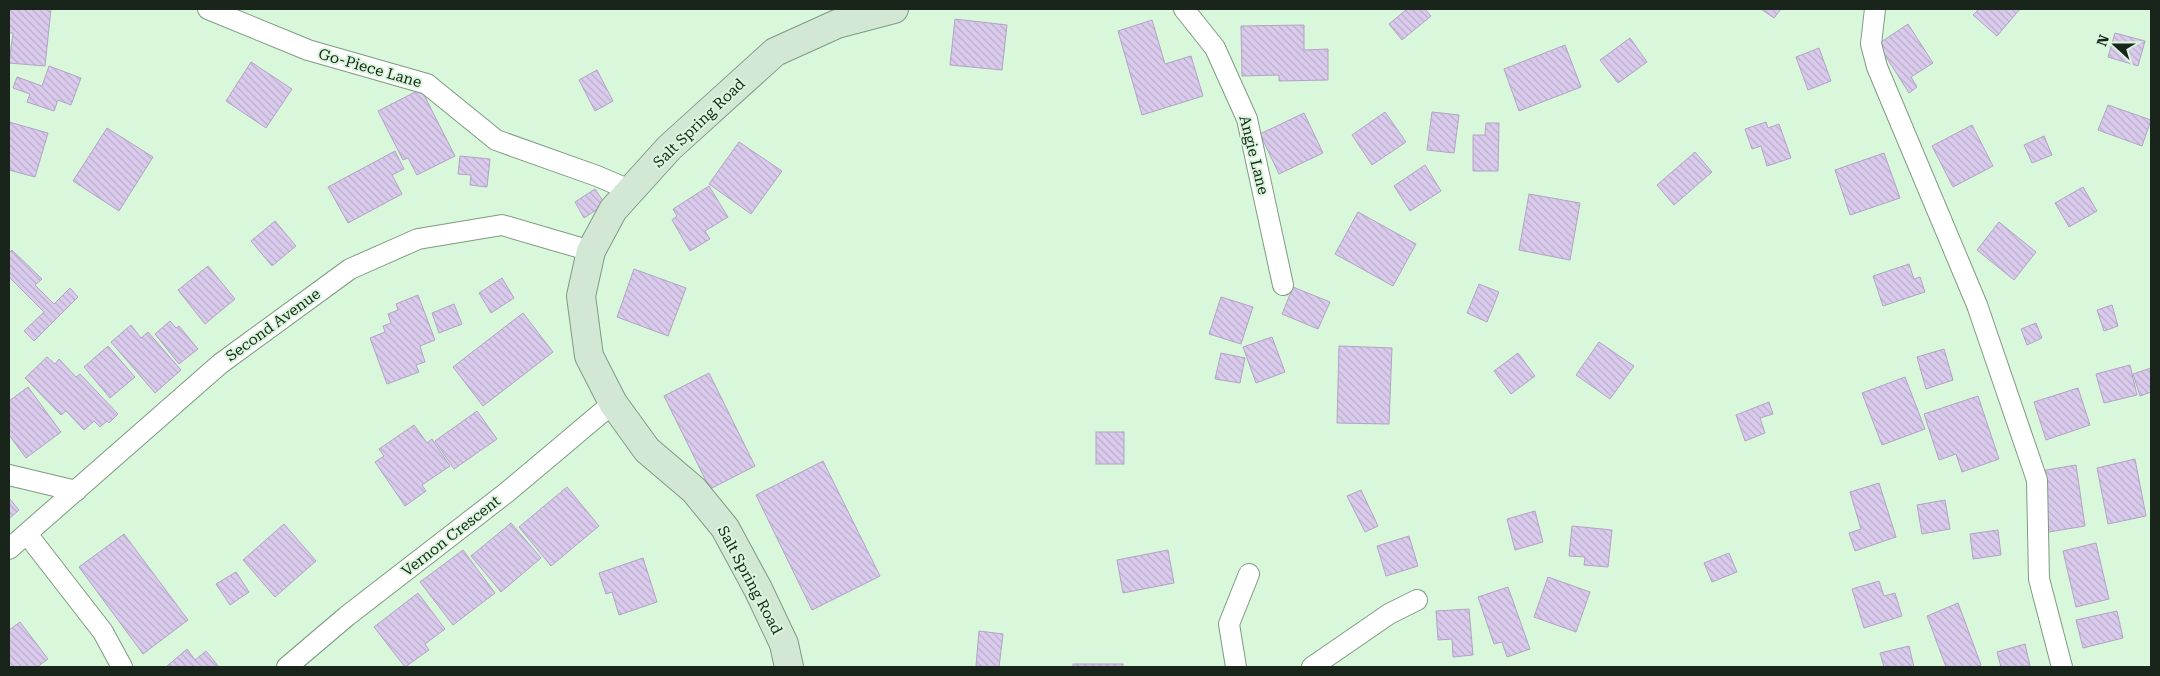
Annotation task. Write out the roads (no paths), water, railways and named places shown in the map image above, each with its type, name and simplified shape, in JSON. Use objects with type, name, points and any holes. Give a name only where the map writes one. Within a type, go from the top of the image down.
[{"type":"street","name":"Go-Piece Lane","points":[[208,9],[308,50],[427,84],[496,140],[597,176],[632,191]]},
{"type":"street","name":"Salt Spring Road","points":[[790,667],[784,644],[758,589],[725,528],[694,490],[647,450],[613,404],[589,356],[581,296],[590,251],[613,210],[669,148],[775,52],[837,24],[894,9]]},
{"type":"street","name":"Angie Lane","points":[[1184,9],[1214,48],[1247,119],[1283,285]]},
{"type":"street","points":[[1875,9],[1871,44],[1877,67],[1977,304],[2037,480],[2039,578],[2062,667]]},
{"type":"street","name":"Second Avenue","points":[[9,549],[220,364],[350,270],[418,239],[502,225],[590,251]]},
{"type":"street","name":"Vernon Crescent","points":[[287,667],[347,616],[506,494],[613,404]]},
{"type":"street","points":[[9,476],[76,491]]},
{"type":"street","points":[[27,534],[103,632],[122,667]]},
{"type":"street","points":[[1236,667],[1229,624],[1248,574]]},
{"type":"street","points":[[1312,667],[1389,614],[1417,600]]}]
